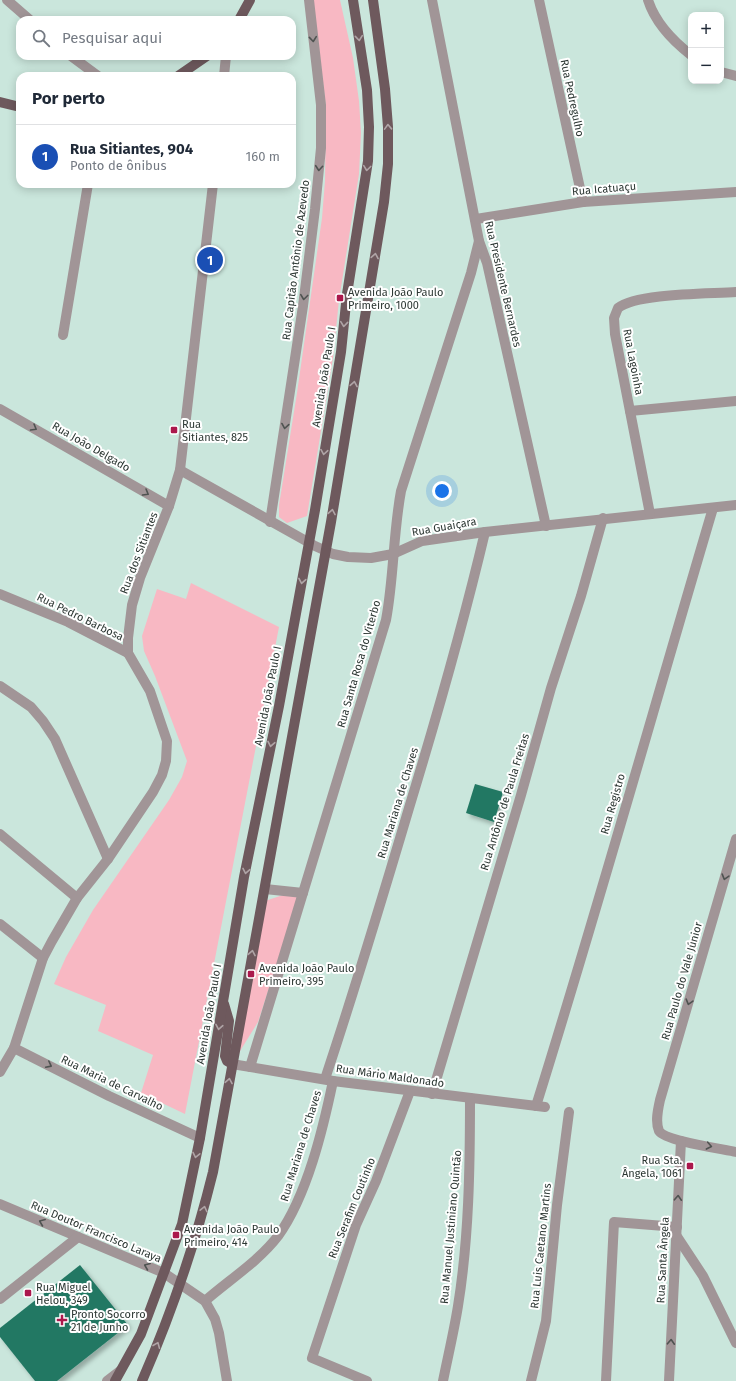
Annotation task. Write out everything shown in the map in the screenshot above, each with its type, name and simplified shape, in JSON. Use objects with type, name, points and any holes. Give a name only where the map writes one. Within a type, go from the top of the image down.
[{"type":"main road","points":[[241,16],[250,0]]},
{"type":"main road","name":"Avenida João Paulo I","points":[[115,1381],[141,1334],[182,1224],[200,1138],[244,877],[309,543],[341,352],[347,294],[368,161],[369,127],[367,90],[353,0]]},
{"type":"main road","points":[[142,1381],[181,1285],[201,1222],[211,1179],[265,889],[377,248],[388,164],[388,127],[385,89],[373,0]]},
{"type":"main road","points":[[184,72],[201,60]]},
{"type":"main road","points":[[0,102],[16,106]]},
{"type":"main road","points":[[223,1002],[229,1021],[225,1056],[227,1061],[232,1064]]},
{"type":"street","points":[[7,0],[25,16]]},
{"type":"street","name":"Rua Capitão Antônio de Azevedo","points":[[270,522],[303,306],[316,209],[321,148],[321,105],[309,0]]},
{"type":"street","name":"Rua Presidente Bernardes","points":[[432,0],[476,219],[479,241],[487,263],[546,526]]},
{"type":"street","name":"Rua Pedregulho","points":[[538,0],[583,202]]},
{"type":"street","points":[[648,0],[660,23],[679,45],[688,52]]},
{"type":"street","points":[[76,60],[93,72]]},
{"type":"street","points":[[224,72],[226,60]]},
{"type":"street","points":[[724,73],[736,76]]},
{"type":"street","points":[[63,335],[87,188]]},
{"type":"street","name":"Rua dos Sitiantes","points":[[128,654],[132,605],[140,578],[169,506],[180,470],[213,188]]},
{"type":"street","name":"Rua Icatuaçu","points":[[476,219],[583,202],[736,192]]},
{"type":"street","name":"Rua Santa Rosa do Viterbo","points":[[250,1067],[386,620],[392,588],[396,520],[401,491],[479,241]]},
{"type":"street","name":"Rua Lagoinha","points":[[650,514],[614,330],[614,318],[618,308],[633,301],[736,292]]},
{"type":"street","points":[[630,411],[736,401]]},
{"type":"street","name":"Rua João Delgado","points":[[0,408],[169,506]]},
{"type":"street","name":"Rua Guaiçara","points":[[180,470],[270,522],[325,551],[348,558],[361,559],[393,554],[422,541],[485,532],[546,526],[603,518],[736,506]]},
{"type":"street","name":"Rua Registro","points":[[541,1107],[625,804],[713,508]]},
{"type":"street","name":"Rua Antônio de Paula Freitas","points":[[432,1094],[521,795],[551,688],[581,596],[603,518]]},
{"type":"street","name":"Rua Mariana de Chaves","points":[[205,1301],[262,1253],[277,1236],[294,1210],[316,1146],[329,1080],[465,617],[485,532]]},
{"type":"street","name":"Rua Pedro Barbosa","points":[[0,594],[68,622],[128,654]]},
{"type":"street","points":[[0,1072],[14,1048],[43,958],[77,898],[108,859],[153,792],[162,775],[166,761],[167,741],[150,691],[128,654]]},
{"type":"street","points":[[0,686],[31,707],[44,721],[56,739],[108,859]]},
{"type":"street","points":[[0,834],[77,898]]},
{"type":"street","name":"Rua Paulo do Vale Júnior","points":[[681,1141],[659,1131],[657,1124],[660,1100],[736,839]]},
{"type":"street","points":[[265,889],[303,893]]},
{"type":"street","points":[[0,924],[43,958]]},
{"type":"street","name":"Rua Maria de Carvalho","points":[[14,1048],[109,1096],[200,1138]]},
{"type":"street","name":"Rua Mário Maldonado","points":[[232,1064],[329,1080],[541,1107]]},
{"type":"street","name":"Rua Serafim Coutinho","points":[[367,1381],[312,1358],[356,1226],[376,1181],[410,1091]]},
{"type":"street","name":"Rua Manuel Justiniano Quintão","points":[[443,1381],[458,1305],[465,1233],[470,1172],[470,1098]]},
{"type":"street","name":"Rua Luis Caetano Martins","points":[[531,1381],[546,1321],[569,1112]]},
{"type":"street","points":[[681,1141],[736,1152]]},
{"type":"street","name":"Rua Santa Ângela","points":[[669,1381],[681,1141]]},
{"type":"street","name":"Rua Doutor Francisco Laraya","points":[[0,1204],[164,1273],[205,1301]]},
{"type":"street","points":[[606,1381],[614,1222],[676,1231],[703,1276],[736,1343]]},
{"type":"street","points":[[0,1299],[78,1237]]},
{"type":"street","points":[[205,1301],[215,1319],[219,1333],[227,1381]]},
{"type":"street","points":[[107,1381],[120,1371]]},
{"type":"shaded area","points":[[313,0],[340,0],[353,58],[359,101],[361,133],[359,174],[339,300],[333,358],[307,516],[287,523],[279,517],[279,505],[297,393],[322,218],[325,181],[326,107]]},
{"type":"shaded area","points":[[191,583],[279,627],[185,1114],[141,1093],[153,1055],[98,1031],[106,1005],[54,984],[66,957],[93,910],[169,800],[182,777],[187,761],[144,651],[142,636],[157,589],[186,599]]},
{"type":"shaded area","points":[[301,889],[258,1022],[232,1064],[262,902]]},
{"type":"building","points":[[475,784],[503,792],[494,822],[466,813]]},
{"type":"building","name":"Pronto Socorro 21 de Junho","points":[[80,1265],[128,1325],[57,1381],[35,1381],[0,1337],[0,1328]]},
{"type":"place","name":"Rua Sitiantes, 904","points":[[210,260]]},
{"type":"place","name":"Avenida João Paulo Primeiro, 1000","points":[[340,298]]},
{"type":"place","name":"Rua Sitiantes, 825","points":[[174,430]]},
{"type":"place","name":"Avenida João Paulo Primeiro, 395","points":[[251,974]]},
{"type":"place","name":"Rua Sta. Ângela, 1061","points":[[690,1166]]},
{"type":"place","name":"Avenida João Paulo Primeiro, 414","points":[[176,1235]]},
{"type":"place","name":"Rua Miguel Helou, 349","points":[[28,1293]]},
{"type":"place","name":"Pronto Socorro 21 de Junho","points":[[62,1320]]}]
